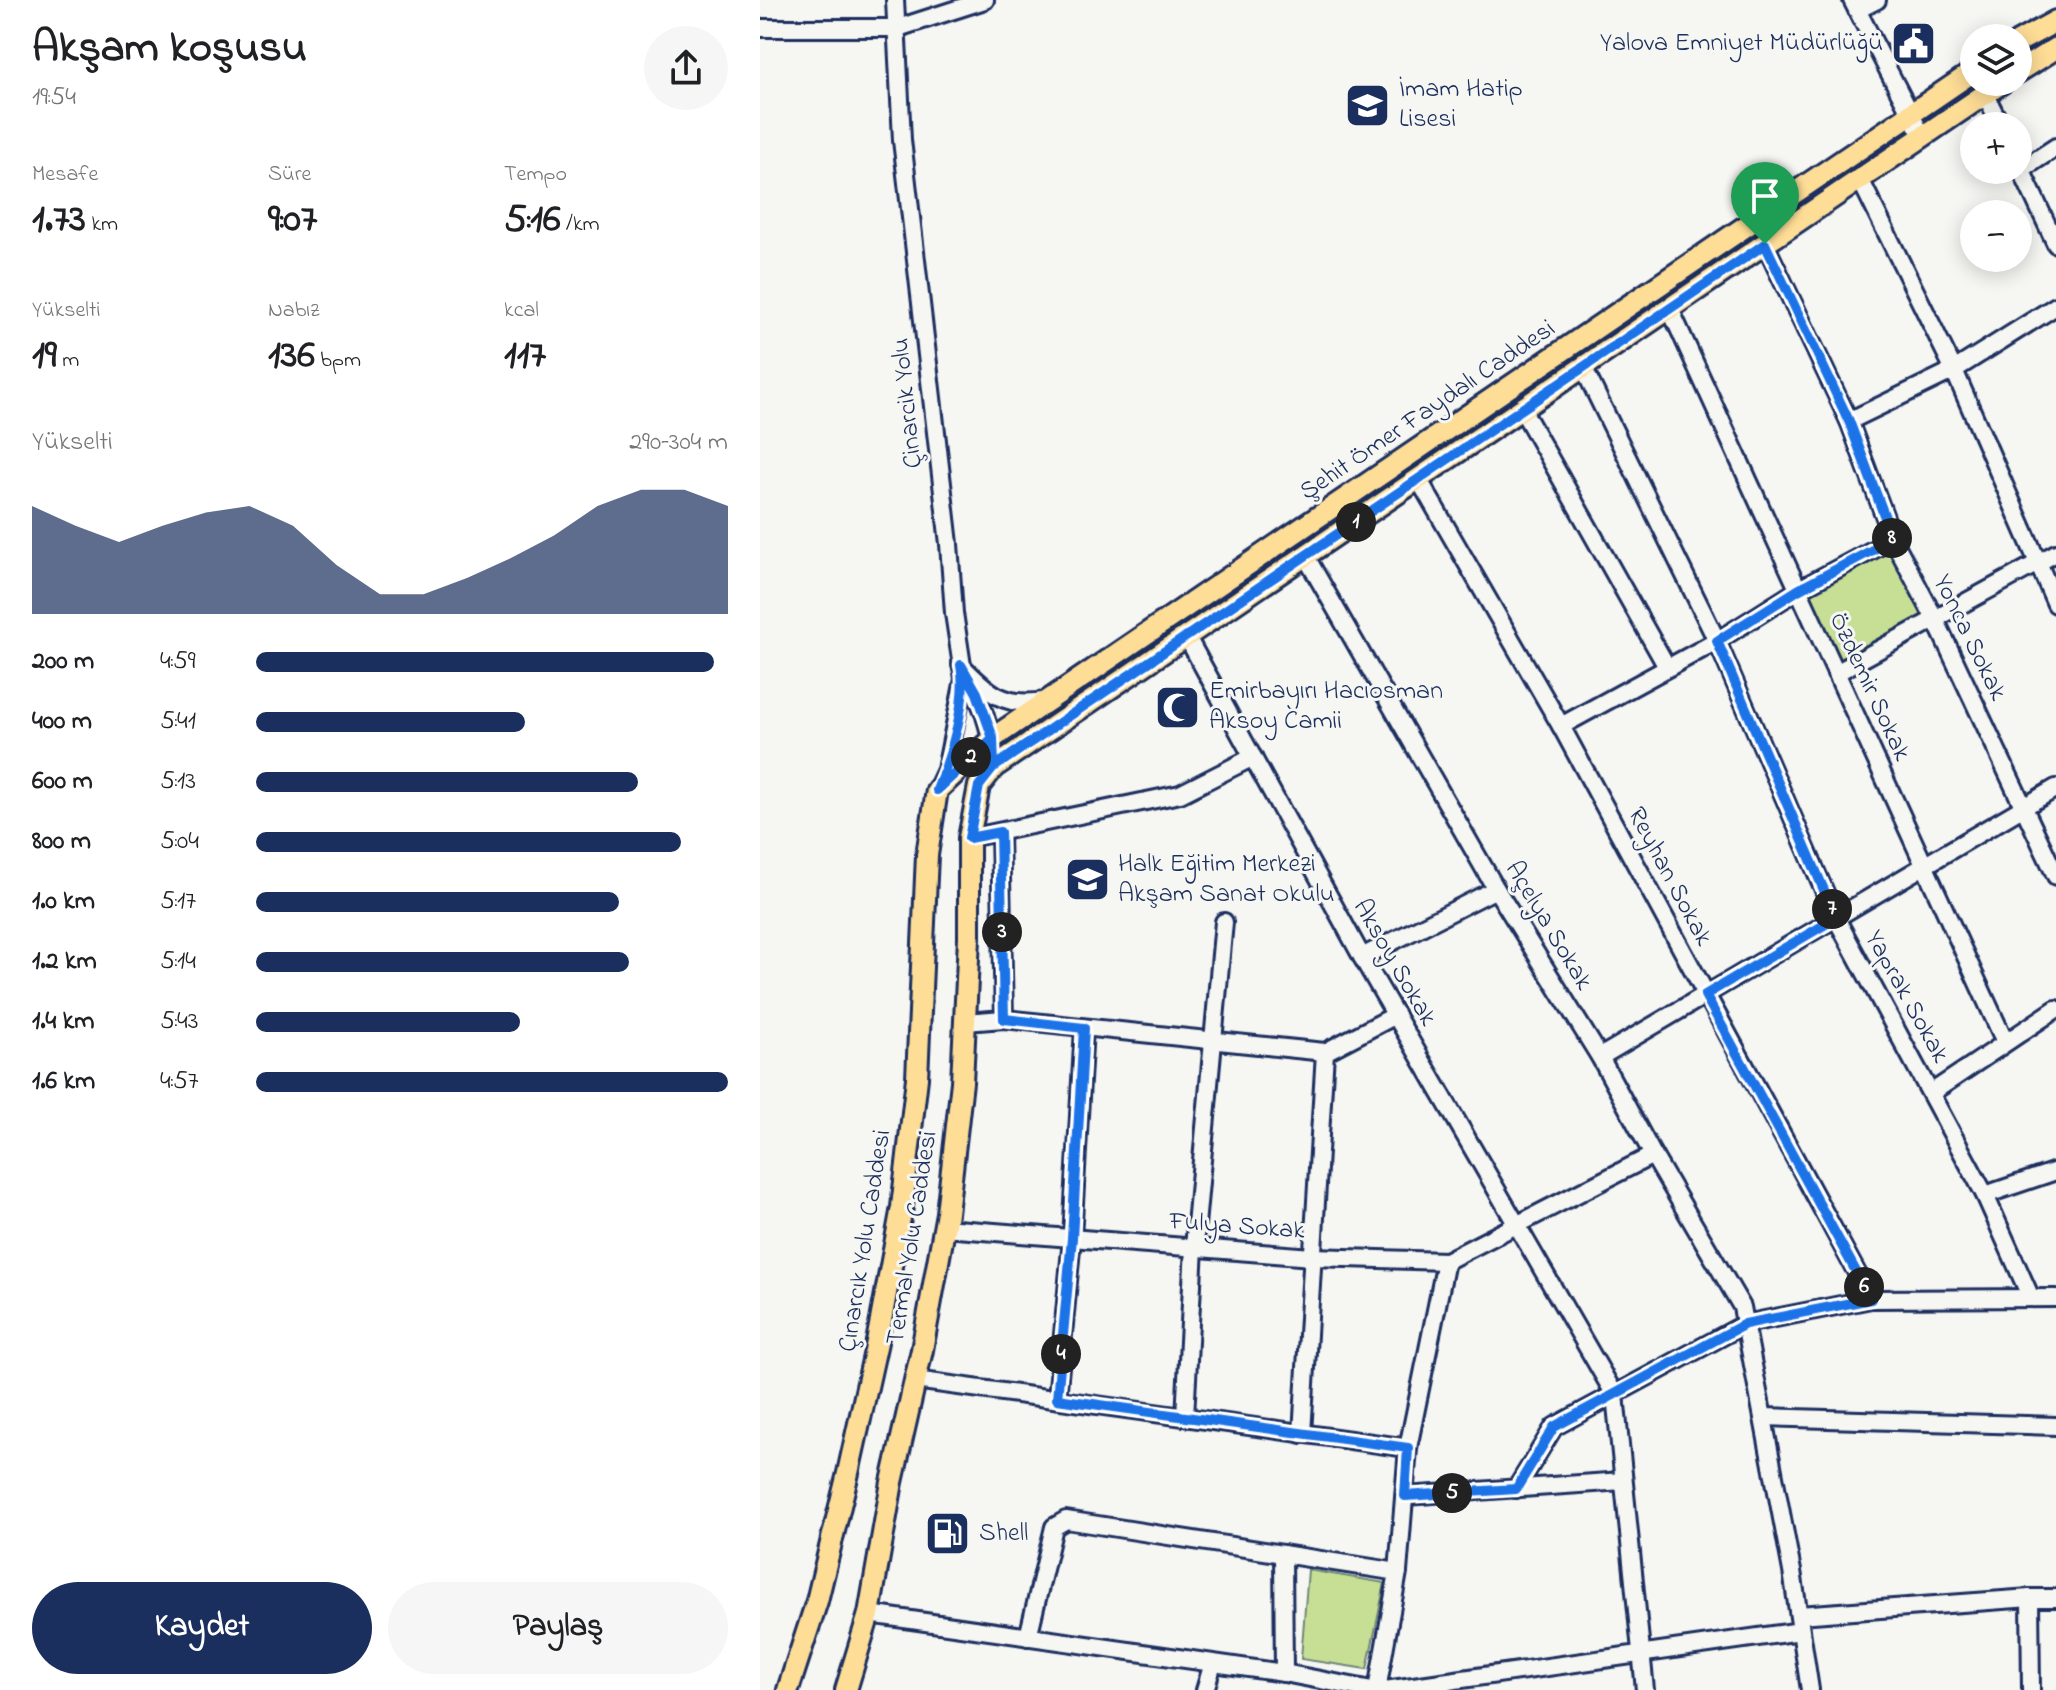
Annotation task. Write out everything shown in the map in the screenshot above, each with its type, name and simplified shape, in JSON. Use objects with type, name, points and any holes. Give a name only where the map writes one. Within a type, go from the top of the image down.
[{"type":"main road","points":[[2032,34],[2056,21]]},
{"type":"main road","points":[[2032,63],[2056,48]]},
{"type":"main road","name":"Şehit Ömer Faydalı Caddesi","points":[[937,790],[993,738],[1960,81]]},
{"type":"main road","name":"Şehit Ömer Faydalı Caddesi","points":[[979,786],[994,767],[1982,96]]},
{"type":"main road","name":"Termal Yolu Caddesi","points":[[846,1690],[869,1614],[892,1482],[944,1228],[962,1082],[969,938],[969,838],[979,786]]},
{"type":"main road","name":"Çınarcık Yolu Caddesi","points":[[788,1690],[817,1601],[848,1473],[902,1207],[917,1078],[927,855],[937,790]]},
{"type":"street","name":"Çinarcik Yolu","points":[[895,0],[902,140],[964,679],[946,770],[937,790]]},
{"type":"street","points":[[760,28],[898,28],[985,0]]},
{"type":"street","points":[[1877,0],[1854,5],[1922,136]]},
{"type":"street","points":[[2032,160],[2056,147]]},
{"type":"street","points":[[1860,179],[1954,370],[2056,604]]},
{"type":"street","points":[[2028,184],[2056,244]]},
{"type":"street","name":"Yonca Sokak","points":[[1765,244],[1849,421],[1893,539],[1935,619],[2056,876]]},
{"type":"street","points":[[1849,421],[1954,370],[2056,306]]},
{"type":"street","name":"Özdemir Sokak","points":[[1670,309],[2005,1042]]},
{"type":"street","name":"Yaprak Sokak","points":[[1583,367],[1717,641],[1836,918],[1985,1195],[2031,1298]]},
{"type":"street","points":[[1522,409],[1667,667]]},
{"type":"street","name":"Reyhan Sokak","points":[[1419,480],[1561,726],[1871,1299]]},
{"type":"street","points":[[1561,726],[1717,641],[1798,590],[1893,539]]},
{"type":"street","points":[[1836,673],[2056,553]]},
{"type":"street","name":"Açelya Sokak","points":[[1305,555],[1496,889],[1600,1057],[1742,1307],[1810,1690]]},
{"type":"street","name":"Aksoy Sokak","points":[[1187,637],[1362,957],[1615,1395]]},
{"type":"street","points":[[961,665],[995,697],[1026,704],[1049,700]]},
{"type":"street","points":[[961,665],[977,693],[993,738],[994,767]]},
{"type":"street","points":[[969,838],[1180,794],[1253,757]]},
{"type":"street","points":[[1600,1057],[2056,788]]},
{"type":"street","points":[[1000,832],[1004,1019]]},
{"type":"street","points":[[1362,957],[1496,889]]},
{"type":"street","points":[[1185,1417],[1194,1247],[1224,922]]},
{"type":"street","points":[[1931,1093],[2056,1009]]},
{"type":"street","points":[[965,1022],[1004,1019],[1325,1052],[1396,1015]]},
{"type":"street","points":[[1057,1399],[1072,1238],[1084,1028]]},
{"type":"street","points":[[1302,1434],[1325,1052]]},
{"type":"street","name":"Fulya Sokak","points":[[944,1228],[1312,1257],[1446,1261],[1653,1155]]},
{"type":"street","points":[[1985,1195],[2056,1171]]},
{"type":"street","points":[[869,1614],[1284,1673],[1375,1690],[1398,1572],[1408,1448],[1446,1261]]},
{"type":"street","points":[[1516,1489],[1554,1427],[1745,1324],[1871,1299],[2056,1298]]},
{"type":"street","points":[[915,1380],[1408,1448]]},
{"type":"street","points":[[1615,1395],[1645,1690]]},
{"type":"street","points":[[1763,1417],[2056,1426]]},
{"type":"street","points":[[1405,1496],[1623,1481]]},
{"type":"street","points":[[1028,1637],[1054,1527],[1066,1520],[1398,1572]]},
{"type":"street","points":[[1283,1554],[1284,1673]]},
{"type":"street","points":[[2030,1598],[2031,1690]]},
{"type":"street","points":[[1385,1690],[1642,1655],[1800,1623],[2030,1598],[2056,1598]]},
{"type":"street","points":[[1205,1690],[1213,1663]]},
{"type":"green space","points":[[1890,544],[1930,617],[1842,667],[1805,592]]},
{"type":"green space","points":[[1308,1570],[1385,1583],[1367,1669],[1301,1659]]},
{"type":"place","name":"Yalova Emniyet Müdürlüğü","points":[[1914,44]]},
{"type":"place","name":"İmam Hatip Lisesi","points":[[1368,105]]},
{"type":"place","name":"Emirbayırı Hacıosman Aksoy Camii","points":[[1178,707]]},
{"type":"place","name":"Halk Eğitim Merkezi Akşam Sanat Okulu","points":[[1087,880]]},
{"type":"place","name":"Shell","points":[[948,1534]]},
{"type":"route","points":[[1765,244],[994,767],[993,738],[937,790],[946,770],[957,721],[964,679],[961,665],[977,693],[993,738],[994,767],[979,786],[969,838],[1000,832],[1004,1019],[1084,1028],[1072,1238],[1057,1399],[1408,1448],[1405,1496],[1516,1489],[1554,1427],[1745,1324],[1871,1299],[1705,995],[1836,918],[1717,641],[1798,590],[1893,539],[1849,421],[1765,244]]}]
